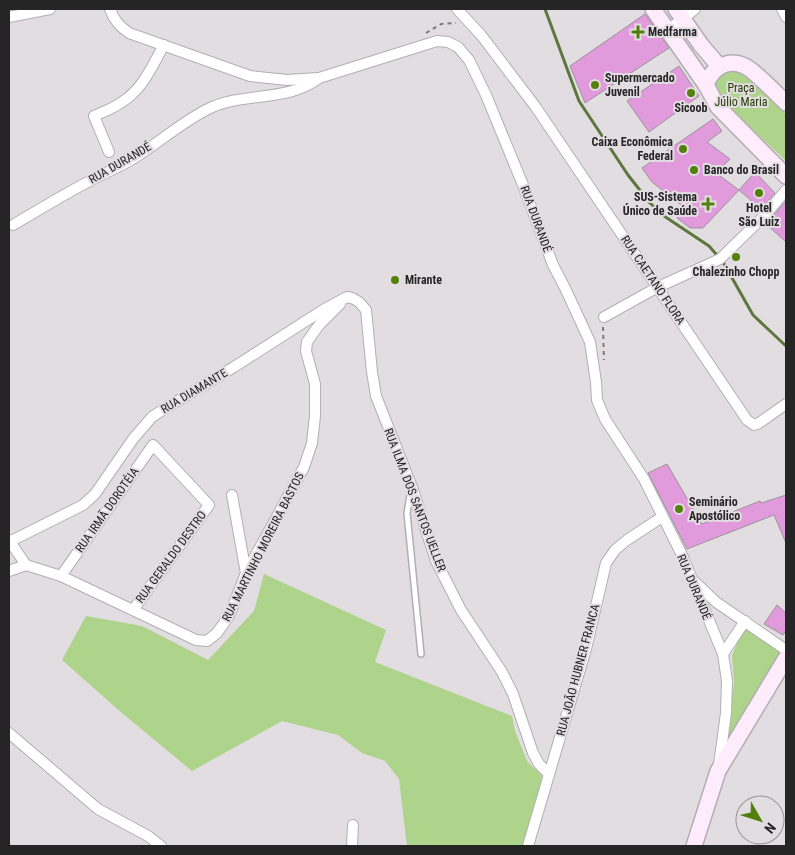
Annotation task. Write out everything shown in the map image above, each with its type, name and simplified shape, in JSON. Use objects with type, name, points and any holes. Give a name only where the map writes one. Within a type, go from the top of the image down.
[{"type":"street","points":[[9,17],[50,9]]},
{"type":"street","points":[[110,9],[113,18],[120,27],[129,33],[250,76],[287,80],[319,78]]},
{"type":"street","name":"RUA CAETANO FLORA","points":[[456,9],[470,22],[535,106],[747,420],[754,425],[759,423],[786,404]]},
{"type":"street","points":[[653,9],[718,107],[786,176]]},
{"type":"street","points":[[667,31],[679,14],[695,9]]},
{"type":"street","points":[[782,9],[786,17]]},
{"type":"street","points":[[679,14],[707,53],[719,66]]},
{"type":"street","name":"RUA DURANDÉ","points":[[13,225],[136,157],[185,122],[211,107],[303,87],[319,78],[437,41],[448,42],[458,47],[469,60],[501,129],[553,265],[590,342],[599,406],[605,419],[644,480],[692,578],[723,654],[727,673],[726,705],[718,771]]},
{"type":"street","points":[[109,152],[94,116],[134,94],[143,83],[164,46]]},
{"type":"street","points":[[708,90],[711,74],[719,66],[738,64],[750,70],[779,92],[786,103]]},
{"type":"street","points":[[604,317],[658,287],[720,258],[766,214],[786,190]]},
{"type":"street","name":"RUA ILMA DOS SANTOS UELLER","points":[[347,297],[359,302],[366,310],[376,396],[412,487],[436,562],[461,610],[502,672],[513,694],[533,754],[549,774]]},
{"type":"street","name":"RUA DIAMANTE","points":[[10,540],[83,505],[95,494],[133,439],[152,417],[323,310],[347,297]]},
{"type":"street","name":"RUA MARTINHO MOREIRA BASTOS","points":[[26,565],[61,576],[196,640],[207,641],[217,633],[229,616],[246,574],[304,467],[312,443],[315,416],[315,384],[306,352],[307,342],[319,325],[347,297]]},
{"type":"street","name":"RUA GERALDO DESTRO","points":[[133,610],[209,505],[153,445]]},
{"type":"street","name":"RUA IRMÃ DOROTÉIA","points":[[61,576],[153,445]]},
{"type":"street","points":[[232,495],[246,574]]},
{"type":"street","name":"RUA JOÃO HUBNER FRANCA","points":[[528,846],[586,650],[606,563],[615,550],[627,540],[662,517]]},
{"type":"street","points":[[9,571],[26,565],[10,540]]},
{"type":"street","points":[[692,578],[716,602],[786,650]]},
{"type":"street","points":[[723,654],[745,621]]},
{"type":"street","points":[[694,846],[718,771],[786,658]]},
{"type":"street","points":[[9,733],[98,809],[148,836],[161,846]]},
{"type":"street","points":[[352,846],[353,825]]},
{"type":"lane","points":[[412,487],[407,513],[421,654]]},
{"type":"path","points":[[419,46],[422,36],[441,24],[470,22]]},
{"type":"green space","name":"Praça Júlio Maria","points":[[721,66],[740,67],[786,114],[786,161],[728,106],[711,82]]},
{"type":"green space","points":[[264,574],[386,630],[375,662],[512,716],[515,731],[527,761],[542,776],[527,846],[407,846],[399,779],[385,761],[362,753],[338,735],[282,721],[192,771],[62,660],[86,616],[142,626],[208,660],[254,611]]},
{"type":"green space","points":[[745,626],[784,651],[724,755],[734,683],[732,655]]},
{"type":"building","name":"Supermercado Juvenil","points":[[645,14],[669,48],[585,103],[570,66]]},
{"type":"building","points":[[679,66],[699,96],[649,132],[627,101]]},
{"type":"building","points":[[713,119],[722,131],[707,142],[730,159],[716,173],[739,190],[703,228],[690,228],[677,218],[686,209],[652,182],[642,168]]},
{"type":"building","name":"Hotel São Luiz","points":[[755,172],[775,193],[761,209],[739,190]]},
{"type":"building","points":[[785,202],[786,204],[786,242],[766,224]]},
{"type":"building","name":"Seminário Apostólico","points":[[667,464],[702,524],[760,501],[761,503],[786,495],[786,543],[774,515],[687,549],[648,473]]},
{"type":"building","points":[[777,605],[786,613],[786,630],[783,635],[764,624]]},
{"type":"waterway","points":[[545,9],[579,101],[628,175],[650,203],[664,216],[709,246],[723,262],[753,315],[786,346]]},
{"type":"place","name":"Medfarma","points":[[638,32]]},
{"type":"place","name":"Supermercado Juvenil","points":[[595,85]]},
{"type":"place","name":"Sicoob","points":[[691,93]]},
{"type":"place","name":"Caixa Econômica Federal","points":[[683,149]]},
{"type":"place","name":"Banco do Brasil","points":[[694,170]]},
{"type":"place","name":"Hotel São Luiz","points":[[759,193]]},
{"type":"place","name":"SUS-Sistema Único de Saúde","points":[[708,204]]},
{"type":"place","name":"Chalezinho Chopp","points":[[736,257]]},
{"type":"place","name":"Mirante","points":[[395,280]]},
{"type":"place","name":"Seminário Apostólico","points":[[679,509]]}]
